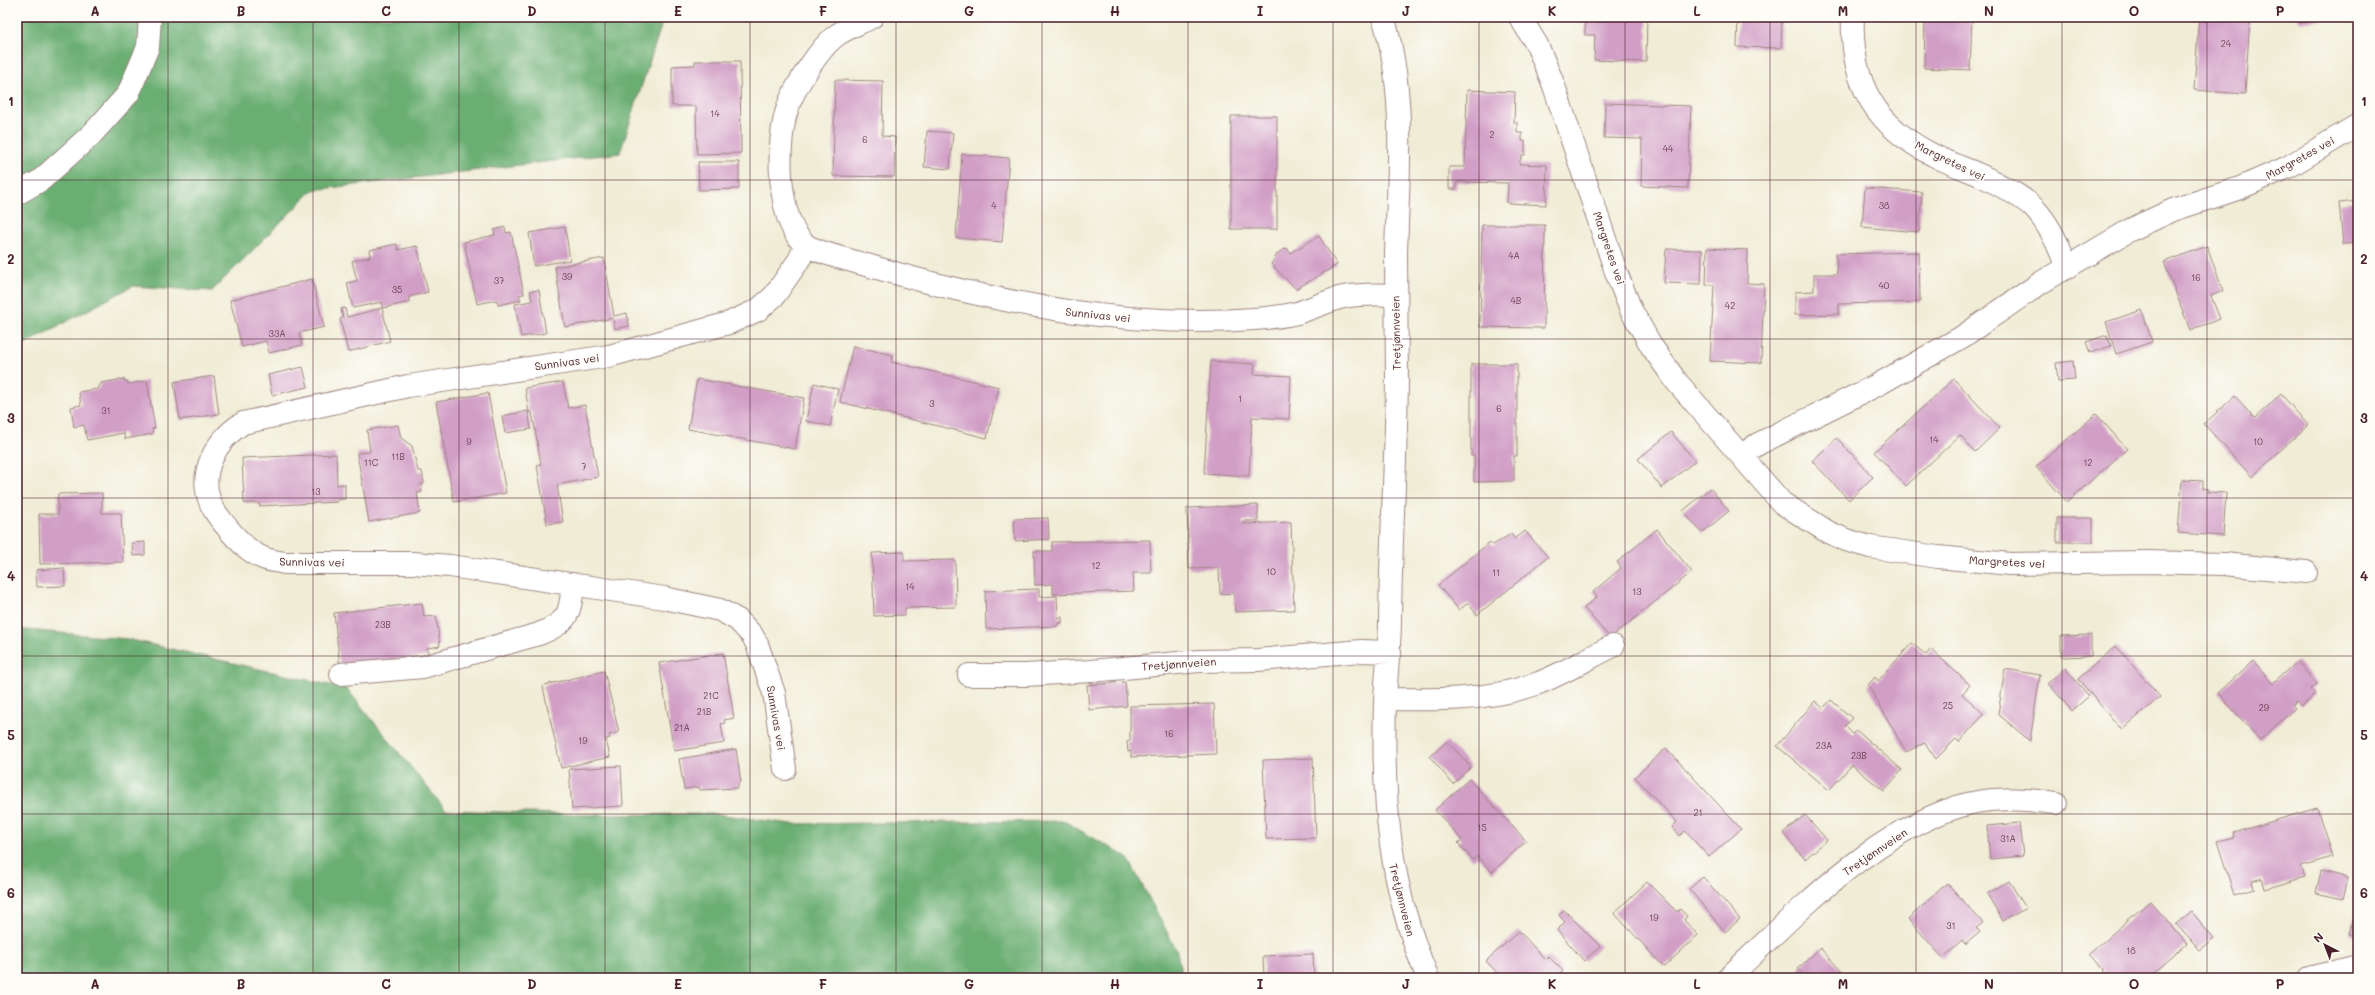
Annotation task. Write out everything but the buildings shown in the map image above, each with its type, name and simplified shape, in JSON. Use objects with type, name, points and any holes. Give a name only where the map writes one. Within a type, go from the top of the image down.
[{"type":"street","points":[[17,194],[41,180],[92,134],[128,94],[148,47],[150,17]]},
{"type":"street","points":[[806,245],[793,227],[783,199],[780,162],[784,117],[800,79],[835,36],[872,17]]},
{"type":"street","name":"Tretjønnveien","points":[[1383,17],[1392,46],[1399,94],[1396,295],[1397,381],[1391,527],[1390,652],[1385,699],[1384,764],[1393,871],[1412,940],[1428,978]]},
{"type":"street","name":"Margretes vei","points":[[1520,17],[1537,45],[1554,82],[1616,272],[1631,310],[1652,347],[1676,381],[1742,455],[1782,503],[1828,532],[1870,546],[1938,557],[2010,564],[2154,562],[2224,564],[2306,572]]},
{"type":"street","name":"Margretes vei","points":[[1853,17],[1854,48],[1864,92],[1884,121],[1915,145],[1997,184],[2034,207],[2049,226],[2066,266]]},
{"type":"street","name":"Margretes vei","points":[[1742,455],[1758,444],[1880,384],[1962,337],[2066,266],[2130,230],[2173,210],[2240,188],[2288,167],[2358,125]]},
{"type":"street","name":"Sunnivas vei","points":[[785,769],[774,693],[757,644],[752,635],[738,620],[720,610],[701,605],[573,584],[413,563],[284,563],[264,559],[252,552],[238,540],[218,516],[208,493],[208,468],[220,441],[231,430],[243,423],[408,386],[609,356],[729,322],[758,310],[774,296],[799,260],[806,245],[904,276],[1012,302],[1112,318],[1185,322],[1256,318],[1296,313],[1342,298],[1370,294],[1396,295]]},
{"type":"street","points":[[341,674],[423,667],[553,629],[566,618],[571,608],[573,584]]},
{"type":"street","points":[[1385,699],[1451,700],[1495,694],[1537,684],[1613,646]]},
{"type":"street","name":"Tretjønnveien","points":[[969,675],[1026,675],[1361,651],[1390,652]]},
{"type":"street","name":"Tretjønnveien","points":[[1728,978],[1811,899],[1850,868],[1890,840],[1925,820],[1957,807],[1992,800],[2024,799],[2056,803]]},
{"type":"street","points":[[2310,978],[2358,966]]},
{"type":"green space","points":[[22,17],[664,17],[620,153],[313,190],[212,291],[133,286],[17,348],[17,66]]},
{"type":"green space","points":[[17,629],[127,639],[347,689],[446,810],[585,815],[716,814],[792,824],[1064,821],[1128,858],[1177,951],[1182,978],[17,978]]}]
